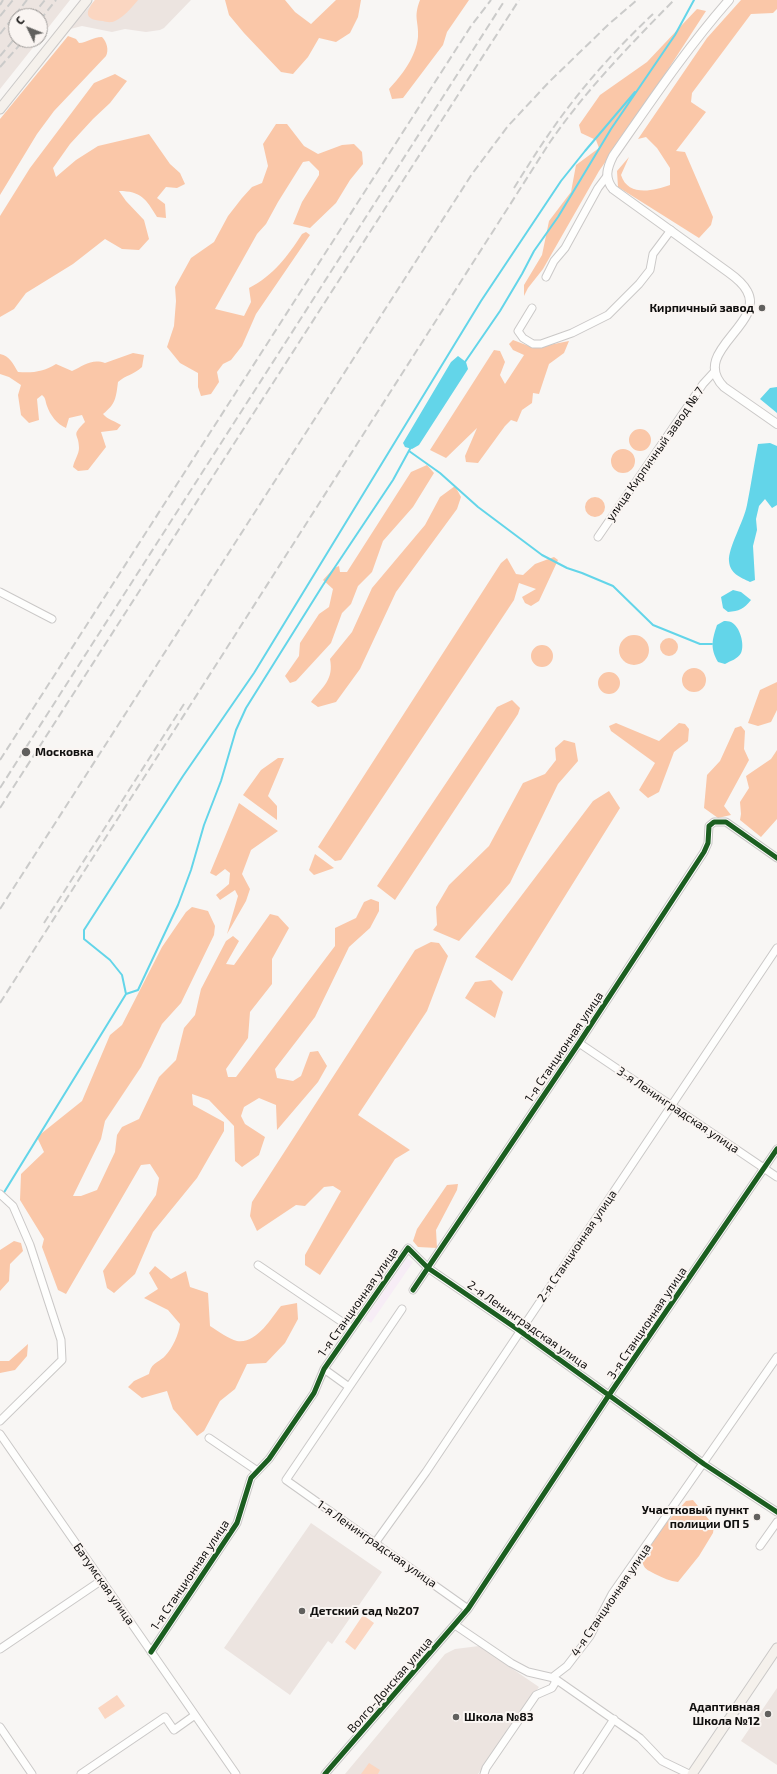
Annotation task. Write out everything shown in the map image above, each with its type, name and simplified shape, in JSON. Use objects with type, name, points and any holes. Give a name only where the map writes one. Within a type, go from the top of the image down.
[{"type":"main road","points":[[0,109],[87,0]]},
{"type":"main road","points":[[695,1773],[777,1648]]},
{"type":"street","points":[[729,0],[710,22],[680,62],[613,156],[608,167],[607,176],[608,183],[613,189],[740,282],[747,290],[750,298],[750,306],[747,314],[717,357],[714,372],[718,381],[724,387],[777,424]]},
{"type":"street","points":[[546,277],[554,262],[565,248],[598,188],[607,176]]},
{"type":"street","points":[[532,308],[518,332],[523,338],[533,344],[541,344],[572,333],[608,315],[639,284],[650,270],[653,254],[671,230]]},
{"type":"street","name":"улица Кирпичный завод № 7","points":[[598,538],[699,390],[714,372]]},
{"type":"street","points":[[0,592],[52,619]]},
{"type":"street","name":"1-я Станционная улица","points":[[413,1290],[579,1043],[704,852],[708,843],[710,826],[714,822],[726,822],[777,858]]},
{"type":"street","name":"2-я Станционная улица","points":[[375,1543],[426,1472],[777,948]]},
{"type":"street","name":"3-я Ленинградская улица","points":[[579,1043],[777,1177]]},
{"type":"street","name":"3-я Станционная улица","points":[[468,1609],[609,1395],[777,1149]]},
{"type":"street","points":[[0,1194],[13,1206],[30,1245],[61,1340],[62,1360],[0,1421]]},
{"type":"street","name":"1-я Станционная улица","points":[[151,1652],[237,1524],[251,1478],[256,1470],[269,1459],[314,1393],[324,1370],[408,1248]]},
{"type":"street","name":"2-я Ленинградская улица","points":[[408,1248],[428,1268],[520,1331],[704,1464],[777,1512]]},
{"type":"street","points":[[258,1265],[352,1328]]},
{"type":"street","points":[[324,1370],[349,1387],[402,1309]]},
{"type":"street","name":"4-я Станционная улица","points":[[484,1774],[486,1768],[532,1700],[540,1692],[552,1688],[555,1684],[554,1678],[556,1673],[567,1666],[590,1636],[612,1594],[704,1464],[777,1357]]},
{"type":"street","name":"1-я Ленинградская улица","points":[[349,1387],[286,1480],[468,1609]]},
{"type":"street","name":"Батумская улица","points":[[0,1434],[236,1774]]},
{"type":"street","points":[[209,1438],[256,1470]]},
{"type":"street","points":[[760,1546],[777,1522]]},
{"type":"street","points":[[0,1648],[102,1580]]},
{"type":"street","name":"Волго-Донская улица","points":[[325,1774],[468,1609]]},
{"type":"street","points":[[455,1625],[511,1663],[528,1672],[554,1678],[640,1738],[662,1761],[695,1773]]},
{"type":"street","points":[[82,1774],[165,1717],[174,1730],[195,1715]]},
{"type":"street","points":[[578,1774],[614,1719]]},
{"type":"street","points":[[0,1726],[32,1774]]},
{"type":"shaded area","points":[[0,0],[70,0],[48,28],[48,8],[8,8],[8,48],[33,48],[0,89]]},
{"type":"shaded area","points":[[95,0],[191,0],[164,28],[160,30],[146,32],[125,29],[112,32],[82,26],[70,29]]},
{"type":"shaded area","points":[[95,0],[138,0],[122,17],[110,22],[93,19],[88,15],[89,9]]},
{"type":"shaded area","points":[[225,0],[285,0],[295,12],[311,24],[336,0],[361,0],[358,17],[350,33],[336,42],[319,38],[308,57],[293,74],[281,72],[244,33],[229,15]]},
{"type":"shaded area","points":[[420,0],[469,0],[447,32],[443,45],[403,98],[392,99],[389,89],[408,65],[417,44],[417,11]]},
{"type":"shaded area","points":[[741,0],[777,0],[777,9],[773,13],[751,14],[692,93],[691,102],[706,112],[676,151],[685,152],[713,217],[711,225],[699,238],[618,187],[617,171],[629,157],[621,175],[624,182],[629,187],[649,190],[670,185],[670,168],[657,148],[646,137],[638,139],[707,38]]},
{"type":"shaded area","points":[[697,9],[706,11],[641,111],[599,171],[543,269],[528,288],[524,296],[524,285],[542,255],[549,221],[571,192],[576,165],[599,148],[596,140],[581,133],[579,125],[600,95],[647,62]]},
{"type":"shaded area","points":[[68,36],[76,39],[79,43],[102,37],[107,46],[106,56],[54,111],[37,134],[0,195],[0,119]]},
{"type":"shaded area","points":[[115,74],[127,81],[110,103],[70,144],[53,168],[56,177],[76,160],[98,146],[149,134],[170,164],[180,173],[185,184],[177,188],[166,187],[157,198],[165,204],[166,218],[157,217],[150,205],[138,194],[119,191],[126,201],[144,220],[149,239],[139,250],[122,249],[105,239],[73,264],[26,293],[14,309],[0,317],[0,216],[30,168],[94,83]]},
{"type":"shaded area","points":[[276,124],[287,124],[304,146],[318,154],[342,145],[354,144],[362,152],[363,164],[350,180],[336,203],[310,228],[293,224],[302,202],[319,175],[319,171],[309,161],[303,162],[266,224],[257,234],[215,309],[244,316],[251,302],[249,288],[266,277],[279,265],[302,234],[306,232],[310,235],[256,314],[242,346],[231,360],[223,364],[217,372],[219,382],[211,394],[201,396],[198,387],[198,373],[180,363],[167,347],[174,326],[176,301],[175,287],[191,258],[214,242],[228,216],[242,198],[252,187],[262,183],[268,166],[263,144]]},
{"type":"shaded area","points":[[513,340],[534,348],[569,341],[564,353],[549,364],[539,394],[533,393],[532,403],[522,410],[517,422],[511,420],[505,426],[478,463],[466,462],[465,456],[477,428],[446,458],[430,450],[494,350],[500,351],[505,362],[500,375],[505,384],[524,355],[513,350],[509,344]]},
{"type":"shaded area","points":[[133,353],[144,355],[142,367],[118,382],[115,400],[111,407],[103,414],[121,425],[117,430],[101,432],[106,447],[88,470],[78,471],[73,467],[79,450],[79,443],[76,435],[80,427],[85,422],[82,415],[69,418],[66,428],[57,422],[52,416],[45,398],[42,395],[37,399],[39,420],[29,423],[21,415],[18,395],[21,385],[9,377],[0,374],[0,354],[9,358],[18,372],[28,372],[42,370],[56,364],[72,371],[92,362],[96,361],[105,363]]},
{"type":"shaded area","points":[[640,429],[648,432],[651,440],[648,448],[640,451],[632,448],[629,440],[632,432]]},
{"type":"shaded area","points":[[623,449],[628,450],[634,456],[634,466],[628,472],[623,473],[618,472],[612,466],[611,461],[612,456],[618,450]]},
{"type":"shaded area","points":[[427,465],[434,473],[413,507],[383,541],[372,572],[358,586],[351,604],[342,613],[331,643],[296,681],[290,683],[285,676],[299,656],[300,643],[319,614],[329,607],[333,589],[323,580],[334,568],[339,566],[340,572],[347,572],[411,472]]},
{"type":"shaded area","points":[[455,486],[461,497],[457,509],[396,592],[360,669],[336,702],[318,707],[311,702],[329,678],[331,666],[330,659],[352,632],[372,588],[425,525],[440,497]]},
{"type":"shaded area","points":[[595,497],[602,500],[605,507],[602,514],[595,517],[588,514],[585,507],[588,500]]},
{"type":"shaded area","points":[[554,557],[558,560],[539,601],[531,606],[525,603],[522,597],[536,589],[519,583],[514,600],[341,860],[335,861],[318,847],[501,563],[507,558],[516,574],[523,575],[535,564]]},
{"type":"shaded area","points":[[634,635],[645,639],[649,650],[645,661],[634,665],[623,661],[619,650],[623,639]]},
{"type":"shaded area","points":[[665,638],[673,638],[678,643],[676,654],[673,656],[665,656],[660,651],[660,643]]},
{"type":"shaded area","points":[[542,645],[550,648],[553,656],[550,664],[542,667],[534,664],[531,656],[534,648]]},
{"type":"shaded area","points":[[694,668],[702,672],[706,680],[702,688],[694,692],[686,688],[682,680],[686,672]]},
{"type":"shaded area","points":[[609,672],[617,675],[620,683],[617,691],[609,694],[601,691],[598,683],[601,675]]},
{"type":"shaded area","points":[[777,682],[777,710],[771,722],[758,726],[748,723],[760,690]]},
{"type":"shaded area","points":[[512,700],[520,708],[518,714],[395,900],[377,886],[497,707]]},
{"type":"shaded area","points":[[616,723],[659,741],[679,723],[685,724],[689,729],[688,741],[674,752],[659,792],[648,798],[639,790],[655,763],[611,731],[609,726]]},
{"type":"shaded area","points":[[741,726],[745,731],[744,749],[749,760],[724,806],[731,815],[718,818],[704,808],[707,775],[720,761],[735,728]]},
{"type":"shaded area","points":[[564,740],[575,743],[578,761],[558,784],[510,883],[459,941],[433,930],[437,925],[436,907],[449,885],[489,846],[523,783],[545,774],[556,760],[555,748]]},
{"type":"shaded area","points":[[777,750],[777,819],[761,837],[740,820],[740,802],[749,788],[746,776],[771,759]]},
{"type":"shaded area","points":[[278,758],[284,758],[268,796],[277,806],[277,820],[243,795],[261,770]]},
{"type":"shaded area","points":[[609,791],[620,808],[512,981],[475,957],[593,801]]},
{"type":"shaded area","points":[[239,803],[278,831],[251,850],[242,874],[250,889],[246,901],[227,934],[238,896],[235,890],[220,900],[216,895],[229,884],[230,873],[225,869],[216,876],[210,873]]},
{"type":"shaded area","points":[[315,854],[334,868],[314,875],[309,870]]},
{"type":"shaded area","points":[[371,899],[379,902],[379,911],[370,928],[349,947],[315,1017],[275,1069],[277,1078],[293,1081],[301,1076],[310,1052],[318,1051],[327,1066],[318,1082],[277,1130],[276,1105],[259,1098],[244,1107],[241,1116],[245,1124],[265,1137],[259,1155],[242,1167],[235,1161],[234,1126],[209,1100],[192,1094],[193,1105],[224,1122],[224,1131],[197,1178],[153,1232],[135,1274],[114,1293],[107,1288],[103,1271],[156,1195],[159,1178],[150,1164],[141,1165],[66,1294],[58,1290],[42,1247],[44,1239],[20,1200],[21,1174],[44,1152],[37,1137],[82,1101],[110,1035],[122,1025],[162,947],[186,912],[192,907],[208,911],[215,926],[214,935],[181,1003],[162,1024],[141,1067],[105,1121],[101,1139],[73,1196],[81,1196],[97,1190],[115,1152],[117,1135],[122,1127],[139,1119],[159,1077],[176,1060],[184,1028],[195,1015],[201,989],[226,941],[233,936],[239,941],[226,964],[234,965],[270,914],[278,916],[289,928],[272,959],[272,984],[250,1012],[248,1038],[226,1069],[228,1077],[236,1077],[335,946],[335,928],[356,918],[364,902]]},
{"type":"shaded area","points":[[431,942],[439,943],[448,956],[427,1011],[358,1115],[410,1150],[395,1159],[320,1275],[305,1265],[305,1255],[341,1191],[333,1186],[324,1187],[305,1206],[296,1205],[257,1231],[250,1216],[252,1202],[415,950]]},
{"type":"shaded area","points":[[491,980],[503,992],[495,1018],[465,998],[475,982]]},
{"type":"shaded area","points":[[458,1184],[457,1190],[436,1230],[437,1248],[418,1247],[413,1241],[417,1229],[447,1185]]},
{"type":"shaded area","points":[[14,1241],[21,1243],[23,1251],[10,1264],[9,1281],[0,1291],[0,1250]]},
{"type":"shaded area","points":[[407,1258],[413,1262],[371,1323],[365,1319]]},
{"type":"shaded area","points":[[155,1266],[171,1279],[186,1271],[190,1287],[208,1293],[210,1326],[227,1337],[237,1341],[244,1341],[257,1334],[263,1329],[281,1306],[297,1303],[298,1319],[285,1343],[266,1363],[247,1364],[235,1389],[220,1401],[204,1431],[197,1436],[173,1409],[167,1391],[142,1398],[128,1387],[134,1381],[149,1374],[153,1365],[168,1353],[175,1341],[180,1324],[168,1310],[144,1298],[158,1289],[149,1273]]},
{"type":"shaded area","points":[[28,1344],[27,1356],[15,1370],[0,1373],[0,1361],[9,1361]]},
{"type":"shaded area","points":[[693,1500],[714,1526],[713,1533],[699,1556],[678,1582],[672,1581],[646,1569],[643,1564],[643,1558],[652,1541],[667,1522],[686,1501]]},
{"type":"shaded area","name":"Детский сад №207","points":[[311,1523],[382,1572],[332,1644],[328,1641],[290,1695],[224,1648]]},
{"type":"shaded area","points":[[363,1615],[374,1623],[355,1650],[345,1642]]},
{"type":"shaded area","name":"Школа №83","points":[[479,1646],[539,1687],[478,1774],[345,1774],[445,1654],[455,1649]]},
{"type":"shaded area","name":"Адаптивная Школа №12","points":[[777,1688],[777,1765],[741,1741]]},
{"type":"shaded area","points":[[117,1695],[125,1706],[105,1719],[98,1708]]},
{"type":"shaded area","points":[[369,1763],[380,1770],[378,1774],[361,1774]]},
{"type":"water","points":[[458,356],[466,362],[468,369],[419,445],[412,449],[405,447],[403,443],[451,362]]},
{"type":"water","points":[[777,387],[777,413],[760,399],[770,388]]},
{"type":"water","points":[[770,443],[777,446],[777,505],[772,508],[765,499],[759,506],[756,519],[757,530],[753,546],[755,580],[750,582],[739,577],[733,572],[729,561],[729,556],[747,505],[758,444]]},
{"type":"water","points":[[733,590],[741,592],[751,600],[741,609],[728,612],[723,608],[721,597]]},
{"type":"water","points":[[724,621],[731,622],[737,627],[742,641],[742,650],[740,655],[725,664],[718,662],[713,648],[714,635],[717,625]]},
{"type":"waterway","points":[[465,362],[500,311],[534,251],[558,217],[611,129],[675,35],[694,0]]},
{"type":"waterway","points":[[126,994],[122,975],[110,960],[84,939],[84,930],[183,776],[254,673],[481,301],[561,181],[635,92]]},
{"type":"waterway","points":[[0,1199],[126,994],[138,990],[178,905],[191,870],[204,825],[221,781],[236,730],[246,708],[323,585],[393,480],[411,447]]},
{"type":"waterway","points":[[409,451],[440,473],[478,507],[542,555],[567,568],[613,586],[653,625],[700,644],[712,644]]},
{"type":"railway","points":[[0,5],[3,0]]},
{"type":"railway","points":[[0,16],[13,0]]},
{"type":"railway","points":[[0,34],[27,0]]},
{"type":"railway","points":[[38,8],[45,0]]},
{"type":"railway","points":[[48,10],[56,0]]},
{"type":"railway","points":[[0,760],[471,26],[491,0]]},
{"type":"railway","points":[[0,788],[505,0]]},
{"type":"railway","points":[[0,808],[519,0]]},
{"type":"railway","points":[[0,909],[472,174],[508,126],[549,82],[609,24],[637,0]]},
{"type":"railway","points":[[0,1003],[550,142],[593,86],[674,0]]},
{"type":"railway","points":[[514,188],[549,134],[593,76],[628,38],[653,14]]},
{"type":"railway","points":[[0,56],[8,46]]},
{"type":"railway","points":[[0,67],[17,48]]},
{"type":"railway","points":[[44,923],[184,704]]},
{"type":"cycle path","points":[[413,1290],[579,1043],[704,852],[708,843],[709,826],[714,822],[726,822],[777,858]]},
{"type":"cycle path","points":[[325,1774],[468,1609],[609,1395],[777,1149]]},
{"type":"cycle path","points":[[151,1652],[237,1523],[251,1478],[269,1459],[314,1393],[324,1369],[408,1248],[428,1268],[520,1331],[704,1464],[777,1512]]},
{"type":"place","name":"Кирпичный завод","points":[[762,308]]},
{"type":"place","name":"Московка","points":[[26,752]]},
{"type":"place","name":"Участковый пункт полиции ОП 5","points":[[757,1517]]},
{"type":"place","name":"Детский сад №207","points":[[302,1611]]},
{"type":"place","name":"Адаптивная Школа №12","points":[[768,1714]]},
{"type":"place","name":"Школа №83","points":[[456,1717]]}]
